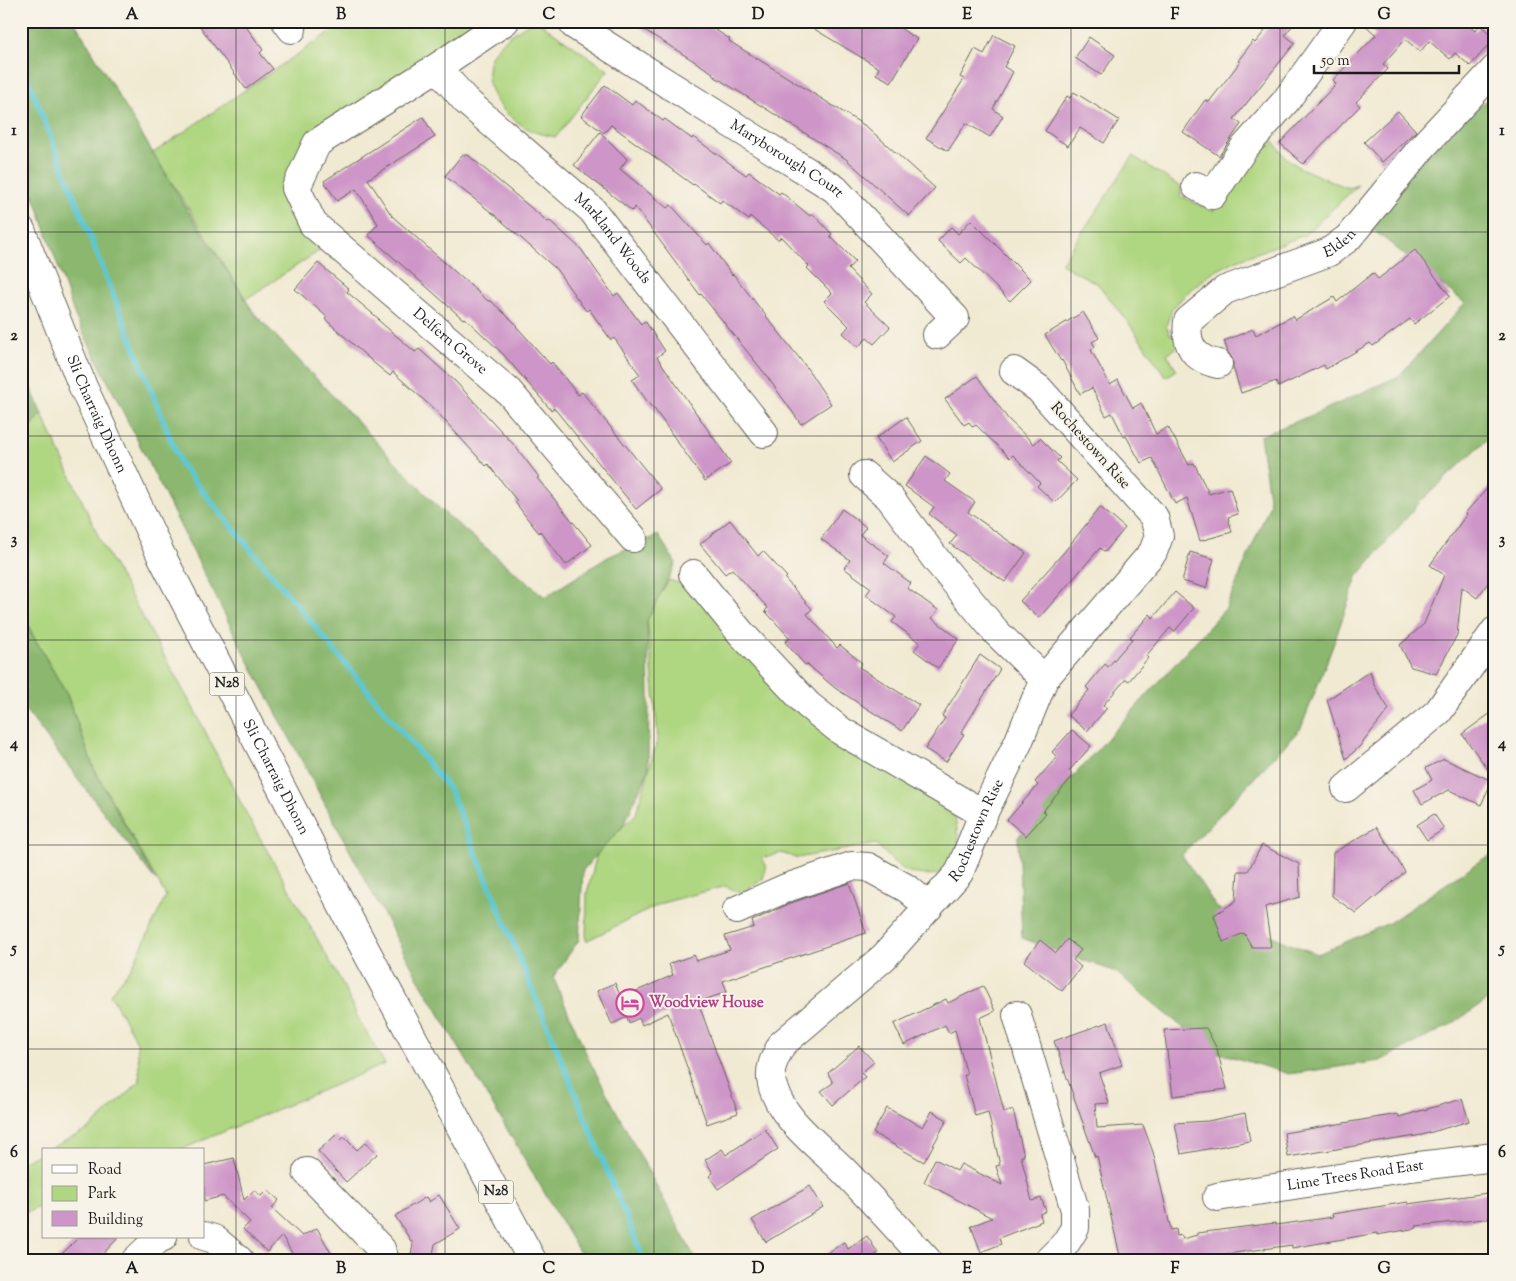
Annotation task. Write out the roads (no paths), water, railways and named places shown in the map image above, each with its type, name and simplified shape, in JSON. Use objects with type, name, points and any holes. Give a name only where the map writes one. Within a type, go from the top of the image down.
[{"type":"main road","points":[[439,66],[505,21]]},
{"type":"main road","name":"Maryborough Court","points":[[572,21],[574,25],[835,189],[955,318],[937,335]]},
{"type":"main road","points":[[1196,186],[1212,195],[1244,148],[1285,102],[1343,21]]},
{"type":"main road","name":"Delfern Grove","points":[[439,66],[317,144],[296,188],[314,224],[509,392],[633,538]]},
{"type":"main road","name":"Markland Woods","points":[[439,66],[446,78],[466,101],[592,210],[764,433]]},
{"type":"main road","name":"Elden","points":[[1218,364],[1205,361],[1194,351],[1186,335],[1188,321],[1226,290],[1329,252],[1348,238],[1424,145],[1495,69]]},
{"type":"main road","name":"Sli Charraig Dhonn","points":[[21,230],[83,387],[160,553],[346,912],[532,1260]]},
{"type":"main road","name":"Rochestown Rise","points":[[927,1260],[845,1172],[804,1133],[781,1105],[771,1082],[771,1064],[782,1044],[884,957],[959,873],[984,812],[1018,743],[1044,679],[1153,552],[1159,536],[1154,517],[1039,389],[1014,371]]},
{"type":"main road","points":[[864,475],[890,498],[938,562],[997,633],[1044,679]]},
{"type":"main road","points":[[693,574],[740,632],[814,710],[841,731],[974,809],[984,812]]},
{"type":"main road","points":[[1346,788],[1438,712],[1495,631]]},
{"type":"main road","points":[[736,910],[786,888],[852,866],[868,867],[908,889],[929,908]]},
{"type":"main road","points":[[1017,1015],[1076,1210],[1075,1228],[1065,1244],[1049,1260]]},
{"type":"main road","name":"Sli Charraig Dhonn","points":[[460,1124],[551,1260]]},
{"type":"main road","name":"Lime Trees Road East","points":[[1217,1197],[1410,1167],[1495,1157]]},
{"type":"main road","points":[[307,1172],[381,1249],[385,1260]]},
{"type":"main road","points":[[205,1236],[214,1239],[239,1260]]},
{"type":"main road","points":[[136,1260],[160,1238]]},
{"type":"waterway","points":[[21,62],[181,465],[450,790],[644,1260]]},
{"type":"place","name":"Woodview House","points":[[630,1003]]}]
